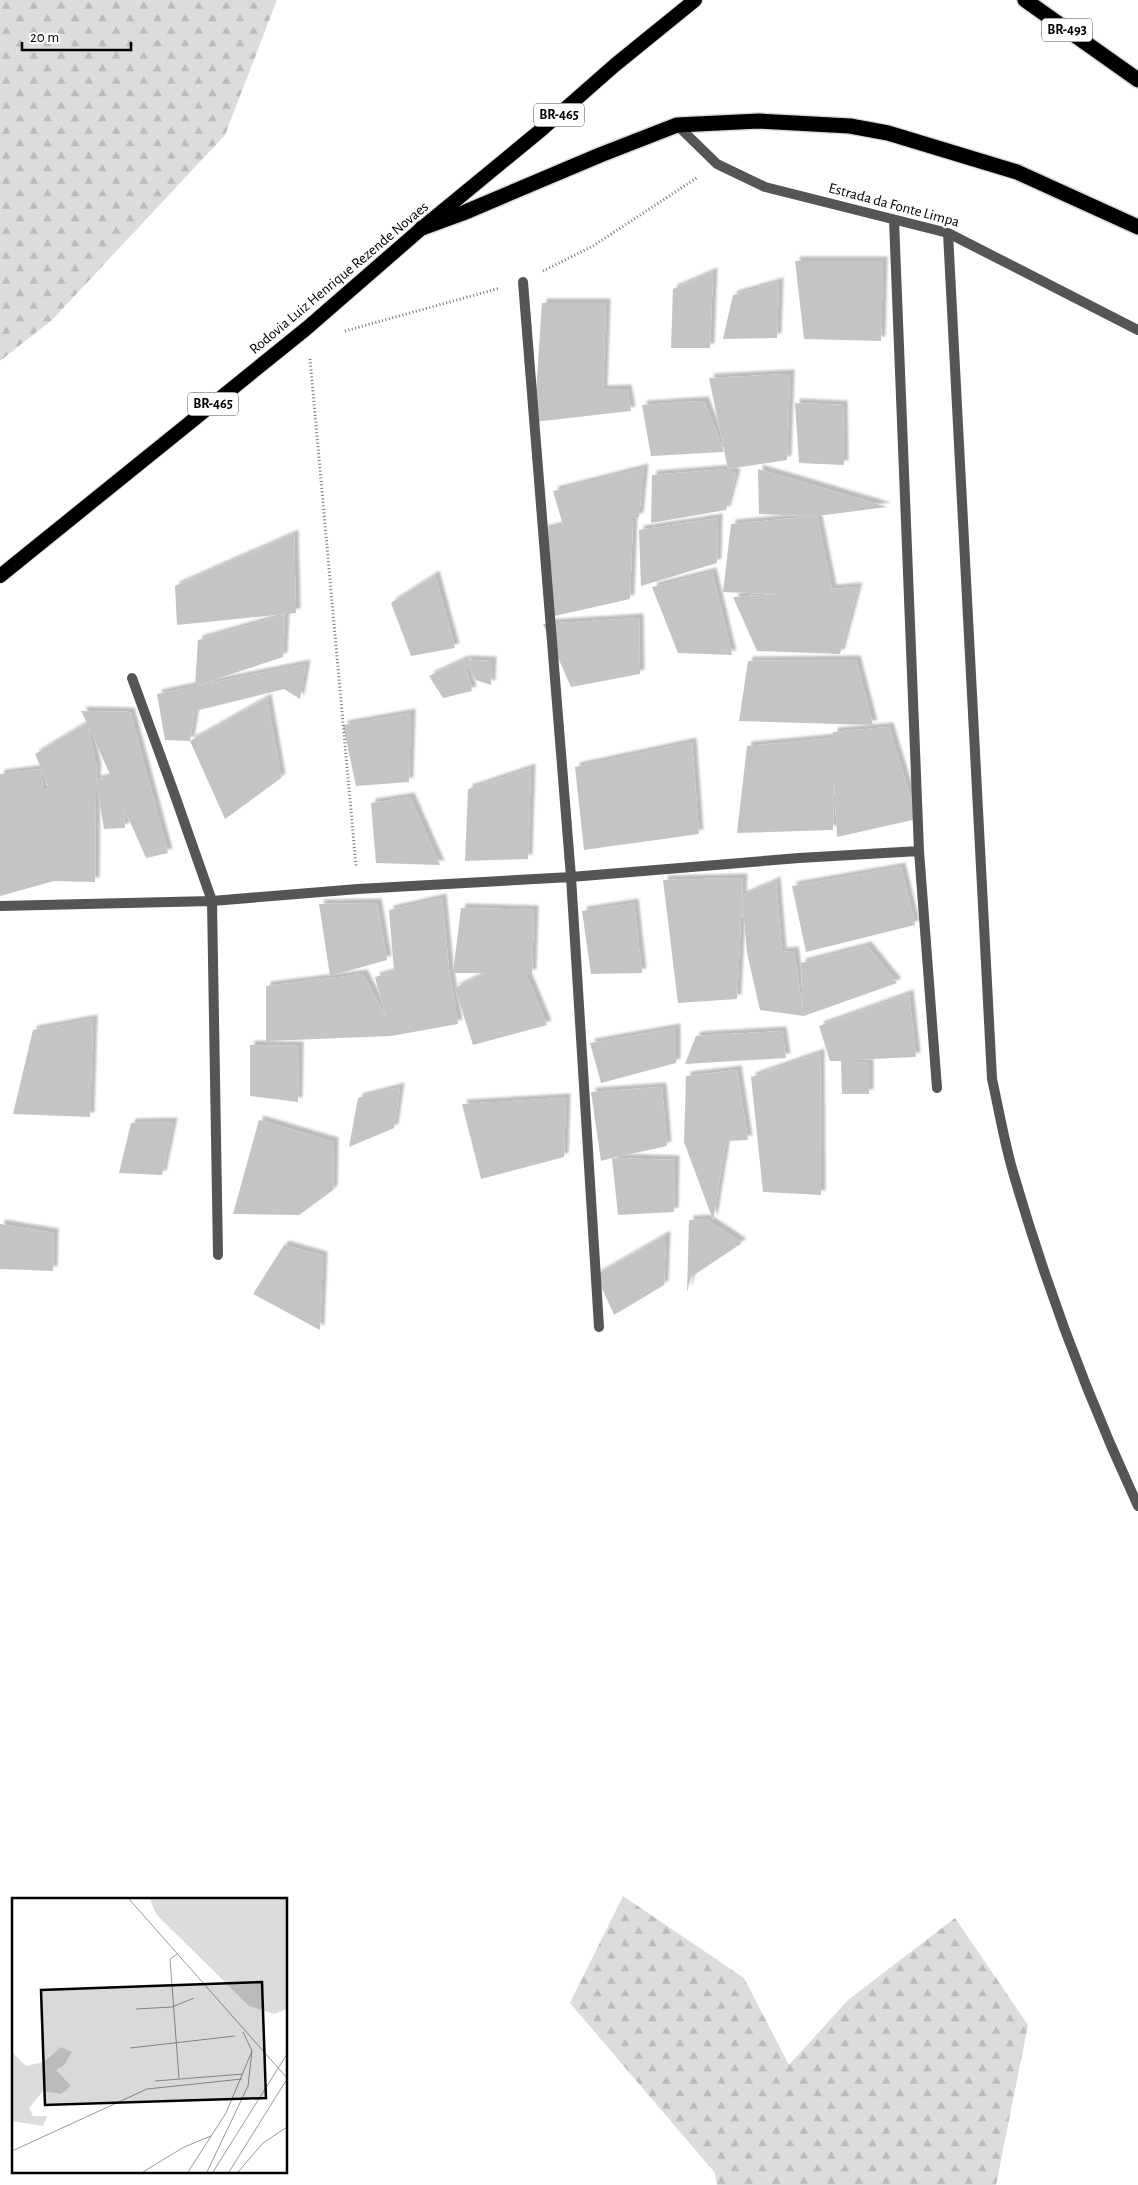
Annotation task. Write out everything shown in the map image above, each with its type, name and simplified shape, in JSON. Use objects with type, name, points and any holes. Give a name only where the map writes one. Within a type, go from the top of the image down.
[{"type":"highway","name":"Rodovia Luiz Henrique Rezende Novaes","points":[[0,576],[307,328],[422,228],[695,0]]},
{"type":"highway","name":"BR-493","points":[[1025,0],[1138,80]]},
{"type":"highway","points":[[422,228],[677,125],[759,121],[850,126],[888,133],[1017,172],[1138,227]]},
{"type":"street","name":"Estrada da Fonte Limpa","points":[[677,125],[717,164],[765,187],[948,233],[1138,330]]},
{"type":"street","points":[[894,220],[919,851],[937,1088]]},
{"type":"street","points":[[948,233],[992,1079],[1013,1170],[1064,1332],[1138,1506]]},
{"type":"street","points":[[523,282],[571,877],[599,1327]]},
{"type":"street","points":[[132,678],[174,790],[212,901],[218,1255]]},
{"type":"street","points":[[0,906],[212,901],[358,889],[571,877],[799,858],[919,851]]},
{"type":"path","points":[[307,328],[358,889]]},
{"type":"green space","points":[[0,0],[277,0],[225,135],[52,320],[0,361]]},
{"type":"green space","points":[[623,1896],[744,1978],[789,2065],[848,2000],[955,1918],[1028,2025],[996,2185],[717,2185],[715,2173],[570,2003]]},
{"type":"building","points":[[795,261],[883,261],[881,341],[804,339]]},
{"type":"building","points":[[713,272],[710,348],[671,348],[673,289]]},
{"type":"building","points":[[779,282],[777,338],[723,339],[733,295]]},
{"type":"building","points":[[542,303],[606,303],[603,390],[627,389],[631,411],[534,422]]},
{"type":"building","points":[[790,374],[787,460],[728,469],[709,378]]},
{"type":"building","points":[[704,401],[724,452],[651,456],[642,405]]},
{"type":"building","points":[[795,403],[843,405],[844,465],[799,463]]},
{"type":"building","points":[[644,468],[639,517],[633,519],[630,599],[550,617],[543,530],[563,525],[553,491]]},
{"type":"building","points":[[728,469],[736,474],[726,510],[651,523],[652,475]]},
{"type":"building","points":[[758,469],[887,507],[817,516],[832,589],[858,587],[840,654],[757,651],[733,597],[777,594],[723,592],[731,524],[816,516],[759,514]]},
{"type":"building","points":[[718,518],[717,563],[641,586],[639,530]]},
{"type":"building","points":[[294,534],[296,613],[177,625],[175,586]]},
{"type":"building","points":[[712,572],[732,655],[678,653],[652,587]]},
{"type":"building","points":[[435,575],[455,648],[411,656],[391,603]]},
{"type":"building","points":[[285,615],[283,657],[195,686],[198,640]]},
{"type":"building","points":[[639,618],[640,674],[571,687],[543,624]]},
{"type":"building","points":[[464,660],[472,691],[443,698],[429,676]]},
{"type":"building","points":[[464,660],[492,661],[491,685],[476,680]]},
{"type":"building","points":[[856,660],[873,725],[739,721],[748,661]]},
{"type":"building","points":[[306,664],[300,699],[284,689],[195,711],[190,741],[165,740],[157,694]]},
{"type":"building","points":[[267,698],[281,778],[225,819],[190,741]]},
{"type":"building","points":[[81,711],[130,712],[168,853],[146,858],[124,808],[125,828],[104,829],[96,780],[111,777]]},
{"type":"building","points":[[411,713],[409,782],[356,786],[343,725]]},
{"type":"building","points":[[87,723],[97,769],[95,882],[54,881],[0,896],[0,774],[41,769],[43,790],[49,788],[35,754]]},
{"type":"building","points":[[889,727],[917,819],[837,837],[834,777],[833,830],[737,833],[747,746],[833,738],[833,732]]},
{"type":"building","points":[[692,742],[699,834],[584,850],[575,767]]},
{"type":"building","points":[[531,768],[528,859],[465,861],[468,789]]},
{"type":"building","points":[[410,797],[440,865],[376,863],[371,803]]},
{"type":"building","points":[[901,867],[915,925],[806,952],[792,886]]},
{"type":"building","points":[[743,878],[737,999],[678,1003],[663,880]]},
{"type":"building","points":[[776,881],[782,952],[794,951],[803,1012],[801,963],[867,946],[897,983],[804,1016],[760,1010],[747,953],[742,896]]},
{"type":"building","points":[[442,898],[449,969],[458,1024],[391,1036],[266,1041],[266,986],[363,974],[386,1018],[375,977],[394,972],[389,910]]},
{"type":"building","points":[[377,903],[387,960],[330,976],[319,904]]},
{"type":"building","points":[[634,903],[642,973],[591,974],[582,911]]},
{"type":"building","points":[[461,908],[534,910],[532,974],[526,974],[547,1025],[473,1045],[455,988],[486,973],[453,973]]},
{"type":"building","points":[[909,994],[916,1057],[853,1060],[854,1063],[869,1062],[869,1094],[842,1094],[841,1061],[830,1061],[819,1026]]},
{"type":"building","points":[[93,1019],[90,1117],[13,1114],[33,1030]]},
{"type":"building","points":[[676,1028],[676,1063],[601,1083],[590,1043]]},
{"type":"building","points":[[782,1031],[786,1058],[685,1064],[696,1036]]},
{"type":"building","points":[[250,1045],[299,1046],[298,1102],[250,1096]]},
{"type":"building","points":[[820,1053],[821,1195],[763,1192],[751,1077]]},
{"type":"building","points":[[737,1070],[748,1140],[726,1141],[713,1220],[684,1142],[686,1076]]},
{"type":"building","points":[[400,1087],[394,1128],[349,1147],[358,1098]]},
{"type":"building","points":[[662,1087],[667,1146],[601,1161],[591,1092]]},
{"type":"building","points":[[566,1098],[564,1157],[481,1179],[462,1104]]},
{"type":"building","points":[[259,1120],[334,1142],[333,1190],[299,1215],[233,1214]]},
{"type":"building","points":[[173,1122],[162,1175],[119,1173],[131,1123]]},
{"type":"building","points":[[612,1158],[675,1160],[674,1212],[618,1215]]},
{"type":"building","points":[[706,1219],[742,1243],[691,1277],[687,1292],[689,1220]]},
{"type":"building","points":[[0,1224],[54,1233],[53,1271],[0,1269]]},
{"type":"building","points":[[666,1235],[664,1285],[614,1315],[596,1275]]},
{"type":"building","points":[[284,1245],[323,1256],[320,1330],[253,1294]]}]
